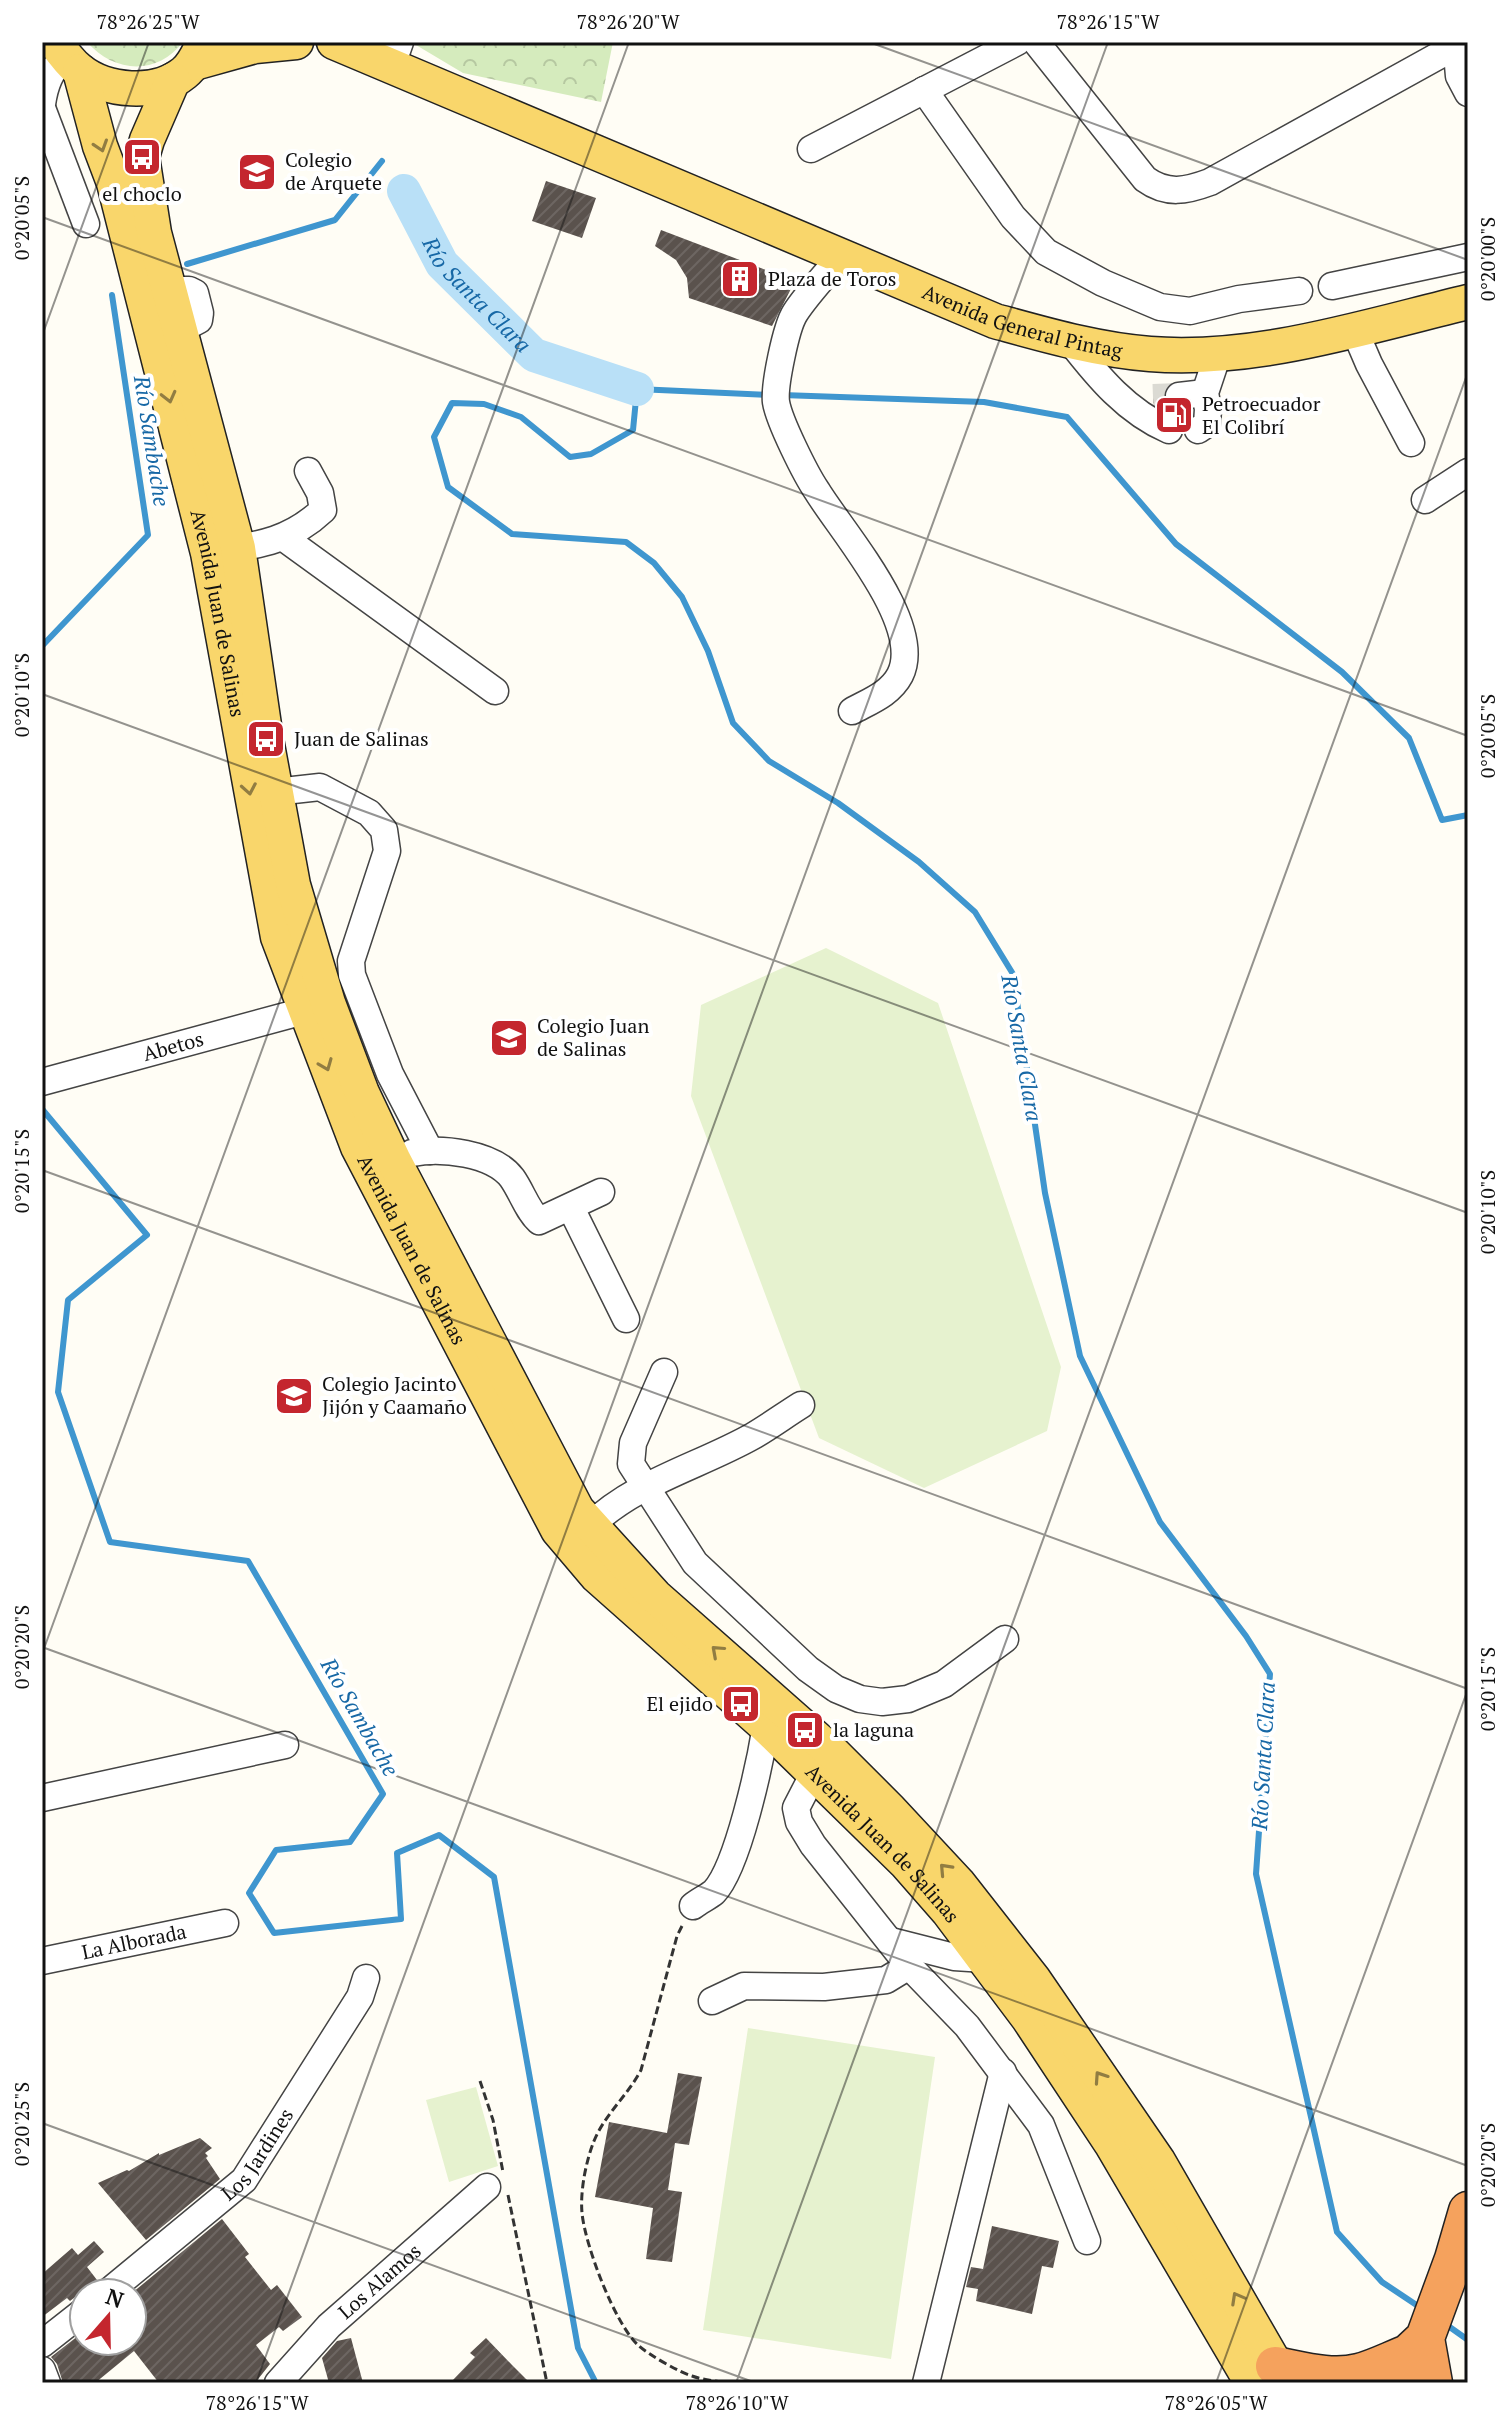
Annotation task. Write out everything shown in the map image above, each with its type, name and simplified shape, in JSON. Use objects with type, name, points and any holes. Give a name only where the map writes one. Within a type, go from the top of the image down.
[{"type":"highway","points":[[1271,2377],[1343,2376],[1359,2373],[1413,2351],[1454,2259],[1468,2211]]},
{"type":"highway","points":[[1413,2351],[1433,2383]]},
{"type":"main road","points":[[66,56],[98,82],[138,89],[190,62],[255,46],[296,42]]},
{"type":"main road","name":"Avenida General Pintag","points":[[334,42],[396,54],[841,256],[995,321],[1070,341],[1153,354],[1218,354],[1276,348],[1468,302]]},
{"type":"main road","name":"Avenida Juan de Salinas","points":[[66,56],[114,183],[223,551],[278,937],[358,1147],[383,1167],[573,1502],[590,1526],[655,1596],[824,1764],[948,1911],[1029,2019],[1271,2377]]},
{"type":"main road","name":"Avenida Juan de Salinas","points":[[190,62],[147,140],[142,157],[154,233],[180,330],[293,885],[328,1003],[362,1093],[383,1167],[558,1530],[597,1576],[766,1726],[890,1810],[958,1883],[1034,1980],[1158,2161],[1271,2377]]},
{"type":"street","points":[[811,149],[1017,42]]},
{"type":"street","points":[[1036,42],[1145,179],[1158,187],[1177,191],[1210,182],[1456,44],[1459,76],[1468,93]]},
{"type":"street","points":[[66,56],[48,77],[42,106],[86,224]]},
{"type":"street","points":[[924,90],[1013,217],[1046,252],[1103,283],[1160,307],[1190,311],[1239,299],[1299,291]]},
{"type":"street","points":[[841,256],[793,316],[776,388],[816,490],[882,585],[900,628],[903,650],[901,672],[891,687],[852,711]]},
{"type":"street","points":[[1332,286],[1468,257]]},
{"type":"street","points":[[1354,329],[1411,443]]},
{"type":"street","points":[[1070,341],[1098,378],[1149,421],[1169,430]]},
{"type":"street","points":[[1198,430],[1207,424],[1205,393],[1218,354]]},
{"type":"street","points":[[1179,396],[1205,393]]},
{"type":"street","points":[[1119,396],[1153,397]]},
{"type":"street","points":[[223,551],[284,538],[323,510],[320,493],[308,471]]},
{"type":"street","points":[[1425,500],[1468,472]]},
{"type":"street","points":[[284,538],[495,691]]},
{"type":"street","points":[[275,792],[320,787],[369,813],[384,830],[387,851],[351,961],[352,975],[390,1074],[430,1151]]},
{"type":"street","name":"Abetos","points":[[42,1082],[304,1011]]},
{"type":"street","points":[[383,1167],[412,1153],[430,1151],[460,1152],[485,1160],[506,1172],[539,1221],[601,1192]]},
{"type":"street","points":[[571,1208],[626,1319]]},
{"type":"street","points":[[664,1372],[633,1443],[631,1464],[695,1563],[808,1669],[836,1689],[860,1699],[882,1702],[908,1699],[944,1684],[1005,1639]]},
{"type":"street","points":[[590,1526],[605,1511],[647,1486],[753,1436],[801,1405]]},
{"type":"street","points":[[693,1906],[713,1892],[728,1871],[759,1771],[766,1726]]},
{"type":"street","points":[[42,1798],[285,1745]]},
{"type":"street","points":[[824,1764],[796,1808],[799,1822],[813,1845],[909,1966],[967,2026],[1041,2125],[1087,2241]]},
{"type":"street","name":"La Alborada","points":[[42,1961],[225,1923]]},
{"type":"street","points":[[891,1941],[954,1957],[985,1959]]},
{"type":"street","points":[[712,2001],[744,1986],[824,1987],[886,1980],[909,1966]]},
{"type":"street","name":"Los Jardines","points":[[127,2277],[237,2189],[360,1997],[366,1978]]},
{"type":"street","points":[[926,2383],[1003,2072]]},
{"type":"street","name":"Los Alamos","points":[[278,2383],[329,2326],[487,2187]]},
{"type":"street","points":[[42,2344],[68,2324]]},
{"type":"street","points":[[42,2370],[47,2383]]},
{"type":"path","points":[[693,1906],[677,1936],[641,2070],[594,2142],[582,2212],[601,2279],[619,2317],[638,2346],[691,2376],[728,2383]]},
{"type":"path","points":[[480,2081],[493,2120],[547,2383]]},
{"type":"green space","points":[[87,42],[183,42],[161,61],[135,66],[110,60]]},
{"type":"green space","points":[[411,42],[613,42],[601,102],[463,73]]},
{"type":"green space","points":[[826,948],[938,1003],[1061,1367],[1047,1431],[924,1488],[819,1438],[691,1096],[701,1005]]},
{"type":"green space","points":[[748,2028],[935,2057],[891,2359],[703,2330]]},
{"type":"green space","points":[[476,2087],[498,2166],[449,2182],[426,2100]]},
{"type":"building","points":[[546,181],[596,198],[582,238],[532,221]]},
{"type":"building","name":"Plaza de Toros","points":[[661,230],[795,281],[772,326],[689,298],[687,278],[676,260],[655,246]]},
{"type":"building","points":[[1153,389],[1165,389],[1163,397],[1166,405],[1179,414],[1172,414],[1153,403]]},
{"type":"building","points":[[678,2073],[702,2077],[689,2145],[675,2143],[668,2190],[682,2192],[672,2262],[646,2259],[653,2208],[595,2197],[609,2122],[667,2133]]},
{"type":"building","points":[[200,2138],[212,2148],[205,2153],[206,2158],[220,2179],[146,2240],[98,2183],[129,2171],[159,2153]]},
{"type":"building","points":[[222,2219],[249,2254],[245,2257],[271,2290],[277,2285],[302,2317],[283,2331],[279,2327],[256,2345],[270,2364],[255,2383],[159,2383],[139,2357],[148,2357],[148,2280]]},
{"type":"building","points":[[992,2226],[1059,2241],[1053,2268],[1042,2266],[1032,2314],[976,2301],[978,2289],[966,2287],[971,2267],[983,2269]]},
{"type":"building","points":[[94,2241],[104,2252],[87,2267],[95,2277],[68,2277],[68,2299],[42,2317],[42,2274],[72,2248],[78,2255]]},
{"type":"building","points":[[351,2338],[363,2383],[329,2383],[322,2358],[337,2341]]},
{"type":"building","points":[[486,2338],[530,2383],[450,2383],[475,2357],[470,2353]]},
{"type":"building","points":[[68,2344],[68,2357],[127,2357],[95,2383],[63,2383],[57,2364],[51,2357]]},
{"type":"waterway","points":[[187,264],[335,220],[382,161]]},
{"type":"waterway","name":"Río Santa Clara","points":[[404,191],[442,264],[534,355],[637,389]]},
{"type":"waterway","name":"Río Sambache","points":[[42,646],[148,535],[112,295]]},
{"type":"waterway","name":"Río Santa Clara","points":[[771,395],[637,389],[633,430],[591,454],[570,457],[521,417],[484,404],[452,403],[434,437],[448,487],[512,534],[626,542],[654,563],[682,597],[708,651],[733,723],[769,761],[838,803],[919,862],[975,912],[1013,974],[1045,1193],[1080,1356],[1160,1522],[1246,1636],[1270,1674],[1256,1874],[1337,2232],[1382,2282],[1421,2308]]},
{"type":"waterway","points":[[782,395],[984,402],[1067,417],[1176,544],[1342,672],[1409,738],[1442,820],[1468,815]]},
{"type":"waterway","name":"Río Sambache","points":[[42,1109],[147,1235],[68,1300],[58,1392],[110,1542],[248,1561],[383,1794],[350,1842],[276,1850],[249,1893],[274,1933],[401,1919],[397,1853],[439,1835],[494,1877],[578,2348],[596,2383]]},
{"type":"waterway","name":"Río Santa Clara","points":[[1444,2323],[1468,2340]]},
{"type":"tunnel","points":[[1153,397],[1179,396]]},
{"type":"place","name":"el choclo","points":[[142,157]]},
{"type":"place","name":"Colegio de Arquete","points":[[257,172]]},
{"type":"place","name":"Plaza de Toros","points":[[740,279]]},
{"type":"place","name":"Petroecuador El Colibrí","points":[[1174,415]]},
{"type":"place","name":"Juan de Salinas","points":[[266,739]]},
{"type":"place","name":"Colegio Juan de Salinas","points":[[509,1038]]},
{"type":"place","name":"Colegio Jacinto Jijón y Caamaño","points":[[294,1396]]},
{"type":"place","name":"El ejido","points":[[741,1704]]},
{"type":"place","name":"la laguna","points":[[805,1730]]}]
